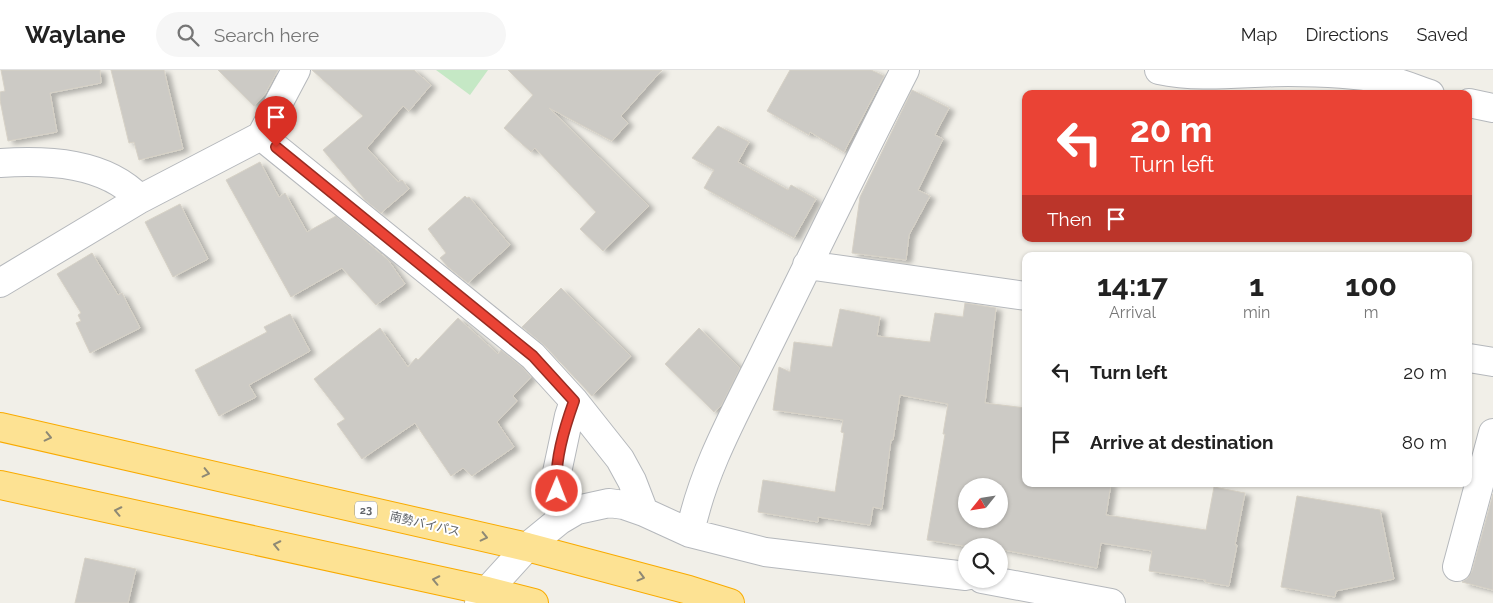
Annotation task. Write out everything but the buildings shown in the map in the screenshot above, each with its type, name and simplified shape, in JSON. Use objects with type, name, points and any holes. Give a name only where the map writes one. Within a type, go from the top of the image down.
[{"type":"highway","name":"南勢バイパス","points":[[0,427],[527,547],[689,590],[730,603]]},
{"type":"highway","points":[[0,485],[483,597],[534,603]]},
{"type":"street","points":[[0,283],[140,200],[262,136],[296,70]]},
{"type":"street","points":[[690,533],[695,506],[702,487],[808,264],[905,70]]},
{"type":"street","points":[[1159,70],[1176,74],[1208,76],[1286,72],[1334,73],[1384,79],[1418,90]]},
{"type":"street","points":[[1472,104],[1493,108]]},
{"type":"street","points":[[262,136],[533,356],[574,401],[620,459],[632,481],[644,512]]},
{"type":"street","points":[[0,163],[22,161],[56,163],[92,170],[108,176],[131,190],[140,200]]},
{"type":"street","points":[[808,264],[1022,295]]},
{"type":"street","points":[[1472,358],[1493,362]]},
{"type":"street","points":[[560,520],[556,476],[574,401]]},
{"type":"street","points":[[1457,567],[1493,434]]},
{"type":"street","points":[[483,597],[527,547],[560,520],[577,510],[609,503],[624,505],[644,512],[690,533],[765,552],[958,575]]},
{"type":"street","points":[[1008,584],[1111,603]]},
{"type":"green space","points":[[436,70],[488,70],[470,95]]},
{"type":"route","points":[[276,147],[533,356],[574,401],[563,440],[556,476],[557,491]]}]
